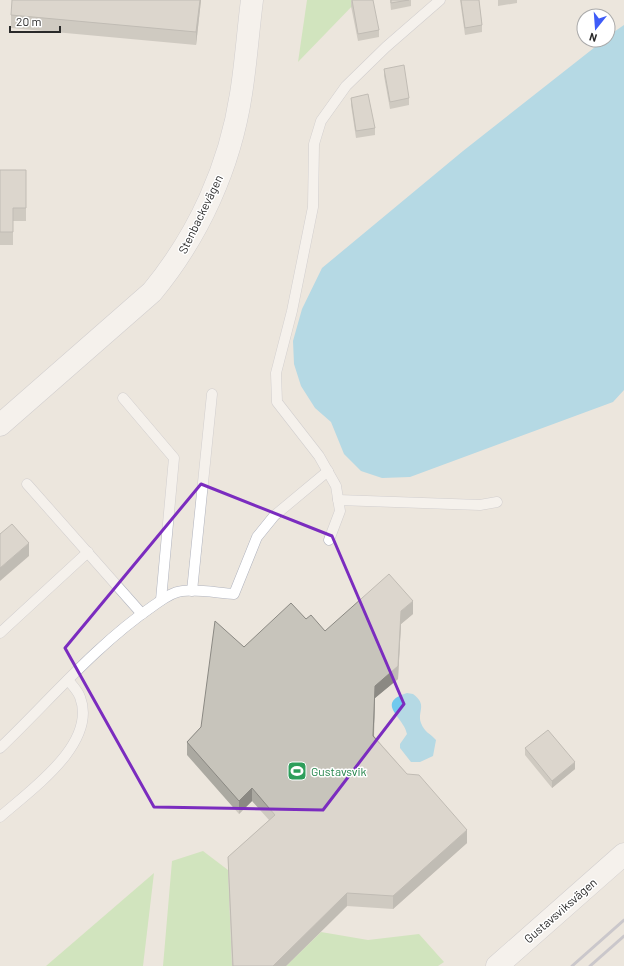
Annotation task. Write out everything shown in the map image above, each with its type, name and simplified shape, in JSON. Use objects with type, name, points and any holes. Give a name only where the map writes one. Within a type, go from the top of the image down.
[{"type":"street","name":"Stenbackevägen","points":[[0,425],[152,292],[171,269],[188,242],[217,183],[230,145],[241,95],[252,0]]},
{"type":"street","name":"Gustavsviksvägen","points":[[497,966],[624,854]]},
{"type":"lane","points":[[329,540],[340,511],[336,486],[319,456],[277,402],[276,373],[294,304],[313,207],[314,144],[321,121],[346,86],[386,47],[440,0]]},
{"type":"lane","points":[[192,591],[212,394]]},
{"type":"lane","points":[[124,398],[174,458],[161,600]]},
{"type":"lane","points":[[0,748],[68,680],[142,614],[170,594],[182,590],[234,594],[257,537],[274,516],[328,471]]},
{"type":"lane","points":[[27,484],[142,614]]},
{"type":"lane","points":[[338,500],[480,506],[497,502]]},
{"type":"lane","points":[[0,633],[88,552]]},
{"type":"lane","points":[[0,817],[56,768],[71,749],[80,725],[82,705],[77,692],[68,680]]},
{"type":"highlighted area","points":[[201,484],[332,536],[404,704],[323,810],[154,807],[65,648]]},
{"type":"green space","points":[[307,0],[358,0],[298,62]]},
{"type":"green space","points":[[203,851],[228,870],[232,966],[163,966],[172,861]]},
{"type":"green space","points":[[154,873],[143,966],[46,966]]},
{"type":"green space","points":[[321,932],[368,940],[419,934],[444,962],[438,966],[286,966]]},
{"type":"water","points":[[624,25],[624,390],[613,402],[410,477],[382,478],[361,471],[344,454],[331,422],[315,408],[301,386],[294,364],[293,341],[302,309],[322,268],[463,151],[594,48],[616,48],[616,30]]},
{"type":"water","points":[[407,693],[413,694],[420,701],[420,719],[422,726],[436,740],[433,756],[420,762],[411,762],[400,748],[400,744],[407,734],[392,706],[393,701],[397,697]]},
{"type":"building","points":[[12,0],[200,0],[196,32],[11,15]]},
{"type":"building","points":[[352,0],[373,0],[379,30],[358,34]]},
{"type":"building","points":[[391,0],[409,0],[391,3]]},
{"type":"building","points":[[461,0],[479,0],[482,25],[465,28]]},
{"type":"building","points":[[404,65],[409,98],[390,102],[384,69]]},
{"type":"building","points":[[368,94],[375,128],[356,131],[351,98]]},
{"type":"building","points":[[0,170],[26,170],[26,208],[13,208],[13,232],[0,232]]},
{"type":"building","points":[[12,524],[29,543],[0,568],[0,534]]},
{"type":"building","name":"Gustavsvik","points":[[389,574],[413,601],[401,611],[398,666],[375,686],[373,736],[407,774],[419,775],[467,830],[393,896],[347,893],[273,966],[233,966],[228,857],[275,815],[252,788],[239,801],[187,742],[201,727],[215,621],[244,647],[291,603],[306,619],[311,615],[325,631]]},
{"type":"building","points":[[548,730],[575,762],[552,781],[525,748]]},
{"type":"railway","points":[[572,966],[624,920]]},
{"type":"railway","points":[[590,966],[624,936]]},
{"type":"place","name":"Gustavsvik","points":[[297,771]]}]
